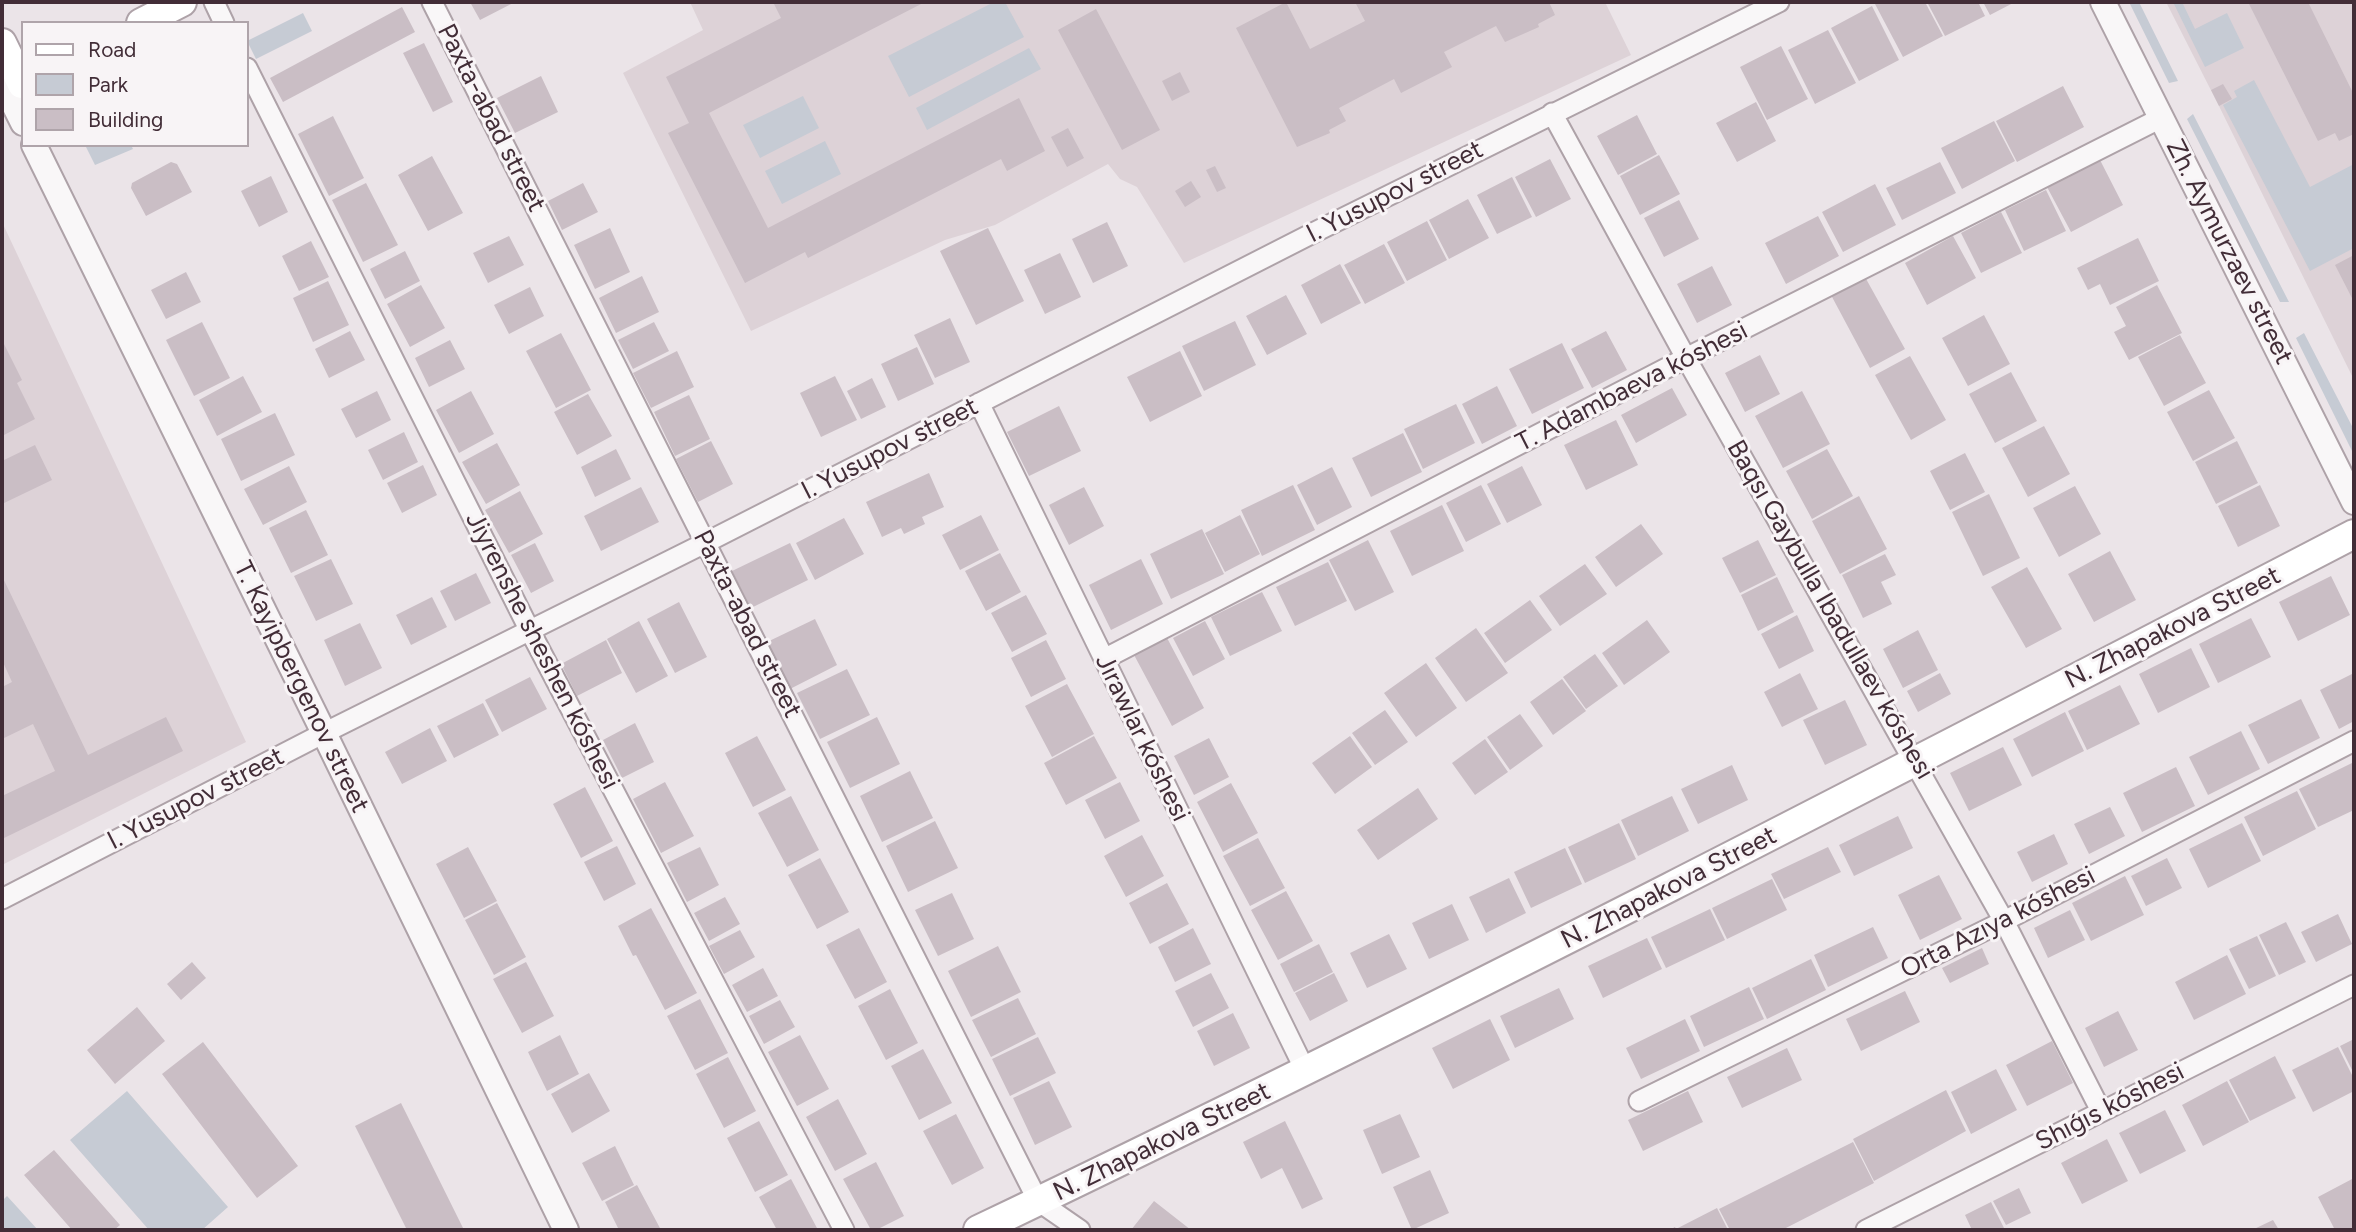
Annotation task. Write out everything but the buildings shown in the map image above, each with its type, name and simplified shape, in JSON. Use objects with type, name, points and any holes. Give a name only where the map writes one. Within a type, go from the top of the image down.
[{"type":"main road","points":[[145,21],[182,2]]},
{"type":"main road","points":[[2,43],[13,88]]},
{"type":"main road","name":"N. Zhapakova Street","points":[[978,1230],[1306,1072],[2354,534]]},
{"type":"street","points":[[214,2],[223,21]]},
{"type":"street","name":"Paxta-abad street","points":[[432,2],[1038,1201],[1080,1230]]},
{"type":"street","name":"I. Yusupov street","points":[[2,899],[324,733],[705,543],[1552,113],[1779,2]]},
{"type":"street","name":"Zh. Aymurzaev street","points":[[2104,2],[2354,502]]},
{"type":"street","name":"Jiyrenshe sheshen kóshesi","points":[[248,70],[530,631],[844,1230]]},
{"type":"street","points":[[13,88],[21,116]]},
{"type":"street","name":"Baqsı Gaybulla Ibadullaev kóshesi","points":[[1552,113],[1686,358],[1916,761],[2004,921],[2101,1111]]},
{"type":"street","name":"T. Adambaeva kóshesi","points":[[1104,659],[1686,358],[2161,118]]},
{"type":"street","name":"T. Kayipbergenov street","points":[[35,147],[566,1230]]},
{"type":"street","name":"Jırawlar kóshesi","points":[[979,403],[1306,1072]]},
{"type":"street","name":"Orta Azıya kóshesi","points":[[1639,1101],[2004,921],[2354,741]]},
{"type":"street","name":"Shıǵıs kóshesi","points":[[1866,1230],[2354,985]]},
{"type":"shaded area","points":[[690,2],[1605,2],[1631,55],[1184,263],[1137,187],[1120,179],[1108,164],[995,225],[945,240],[751,331],[623,73],[703,30]]},
{"type":"shaded area","points":[[2166,2],[2354,2],[2354,380],[2219,106]]},
{"type":"shaded area","points":[[2,222],[246,742],[2,865]]},
{"type":"green space","points":[[994,2],[1005,2],[1024,37],[909,97],[888,56]]},
{"type":"green space","points":[[2129,2],[2139,2],[2178,81],[2169,83]]},
{"type":"green space","points":[[2173,2],[2182,2],[2195,29],[2227,13],[2244,48],[2205,67]]},
{"type":"green space","points":[[303,13],[312,31],[256,59],[248,40]]},
{"type":"green space","points":[[1029,48],[1041,69],[927,130],[916,108]]},
{"type":"green space","points":[[2254,80],[2310,187],[2354,164],[2354,248],[2310,271],[2223,105],[2237,97],[2234,91]]},
{"type":"green space","points":[[803,96],[819,128],[760,158],[743,125]]},
{"type":"green space","points":[[2193,114],[2289,302],[2280,302],[2187,119]]},
{"type":"green space","points":[[825,141],[841,174],[782,204],[765,171]]},
{"type":"green space","points":[[86,147],[133,149],[95,165]]},
{"type":"green space","points":[[2304,333],[2354,430],[2354,455],[2296,338]]},
{"type":"green space","points":[[127,1091],[228,1207],[202,1230],[149,1230],[70,1140]]},
{"type":"green space","points":[[7,1196],[38,1230],[2,1230],[2,1201]]}]
